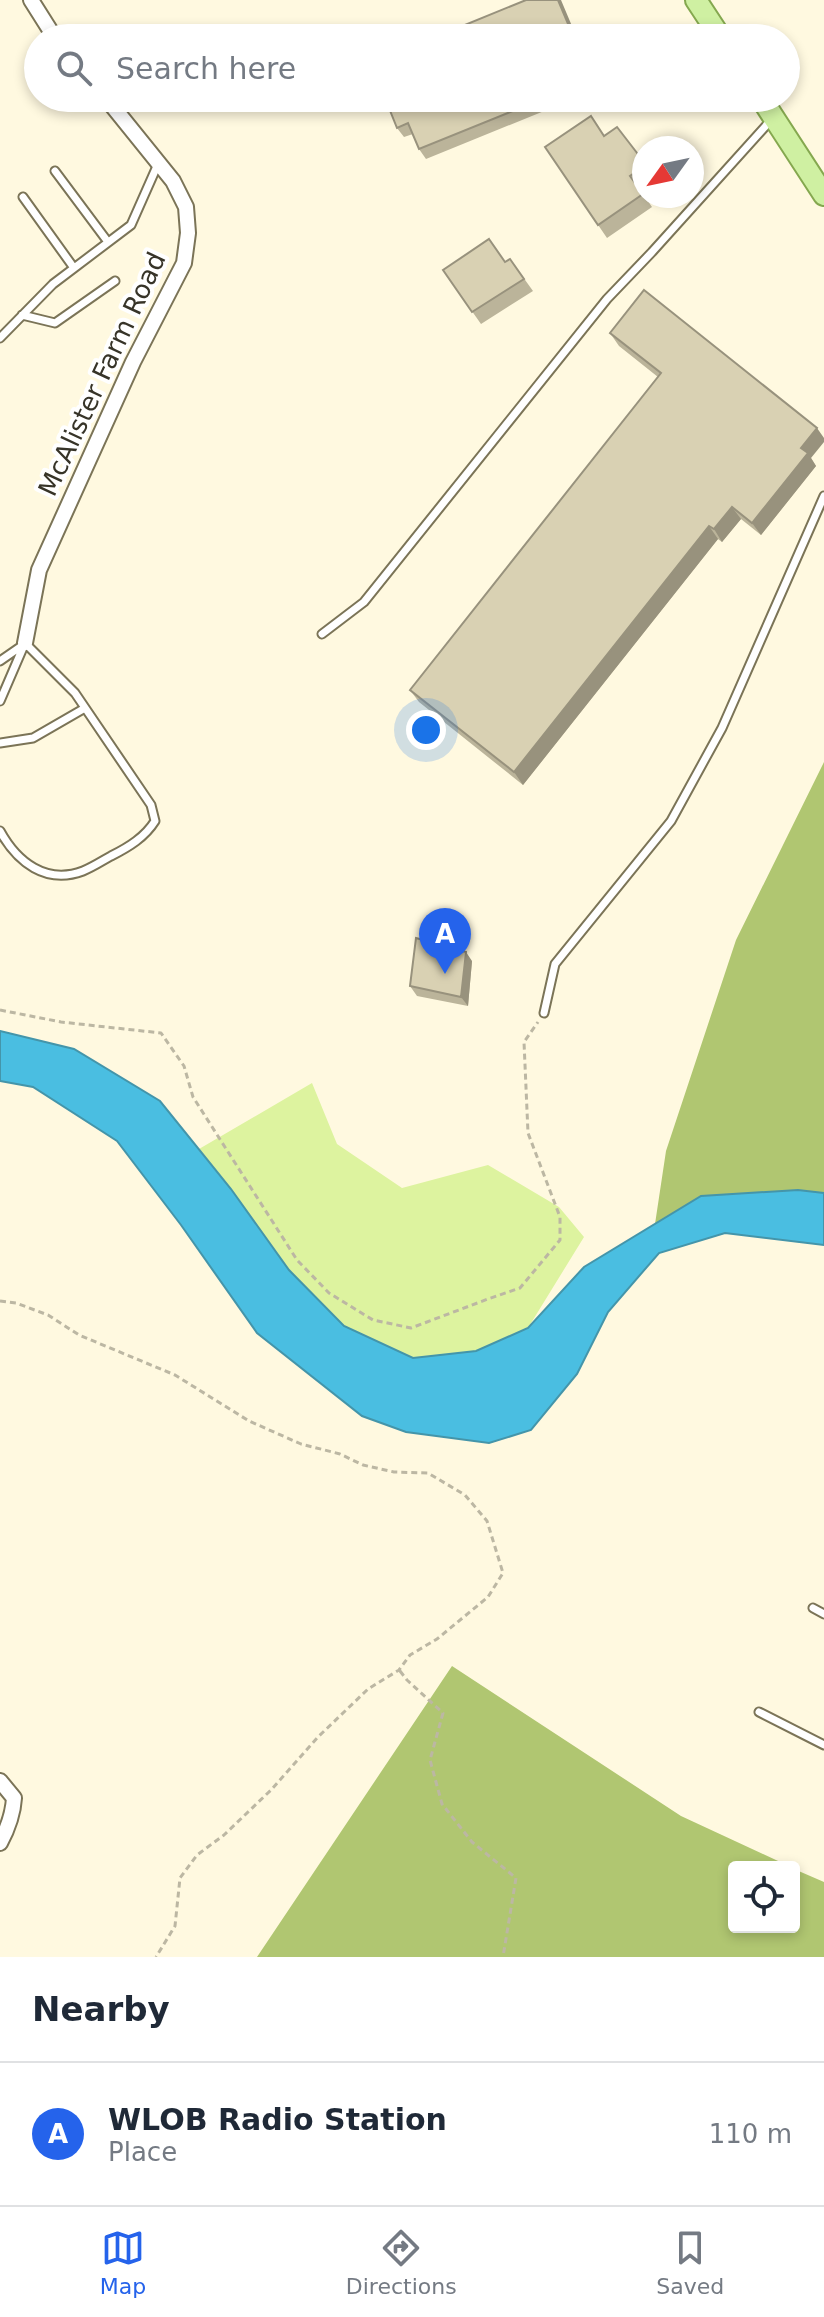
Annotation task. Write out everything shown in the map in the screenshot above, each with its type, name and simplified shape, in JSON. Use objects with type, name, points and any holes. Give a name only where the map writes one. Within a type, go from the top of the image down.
[{"type":"main road","points":[[696,0],[712,24]]},
{"type":"main road","points":[[771,112],[824,195]]},
{"type":"street","points":[[31,0],[46,24]]},
{"type":"street","name":"McAlister Farm Road","points":[[25,643],[39,570],[133,362],[184,263],[188,233],[186,207],[173,181],[117,112]]},
{"type":"street","points":[[0,1781],[14,1798],[9,1826],[0,1843]]},
{"type":"lane","points":[[322,634],[364,602],[607,299],[774,117]]},
{"type":"lane","points":[[0,338],[53,284],[131,225],[158,162]]},
{"type":"lane","points":[[55,171],[108,242]]},
{"type":"lane","points":[[23,197],[74,268]]},
{"type":"lane","points":[[22,315],[55,323],[115,281]]},
{"type":"lane","points":[[544,1013],[555,964],[671,821],[722,728],[824,496]]},
{"type":"lane","points":[[0,661],[25,643]]},
{"type":"lane","points":[[0,701],[25,643]]},
{"type":"lane","points":[[0,831],[24,864],[53,875],[80,872],[119,852],[147,833],[155,821],[151,805],[75,693],[25,643]]},
{"type":"lane","points":[[0,743],[33,738],[85,708]]},
{"type":"lane","points":[[813,1608],[824,1614]]},
{"type":"lane","points":[[759,1712],[824,1745]]},
{"type":"path","points":[[0,1010],[61,1022],[161,1033],[184,1066],[193,1097],[297,1260],[329,1293],[373,1320],[411,1328],[520,1288],[560,1240],[560,1217],[528,1133],[524,1042],[544,1013]]},
{"type":"path","points":[[0,1301],[16,1303],[48,1315],[79,1335],[175,1375],[249,1421],[301,1444],[340,1454],[363,1465],[394,1472],[428,1473],[465,1495],[487,1521],[503,1573],[488,1597],[437,1639],[410,1655],[399,1670],[368,1689],[318,1737],[271,1790],[224,1835],[197,1855],[180,1878],[175,1926],[156,1957]]},
{"type":"path","points":[[399,1670],[443,1713],[430,1760],[442,1804],[472,1842],[516,1878],[503,1957]]},
{"type":"green space","points":[[824,762],[824,1193],[798,1190],[701,1196],[655,1224],[666,1151],[736,940]]},
{"type":"green space","points":[[312,1083],[337,1144],[402,1188],[488,1165],[559,1207],[584,1237],[528,1328],[476,1351],[413,1358],[344,1326],[289,1270],[199,1149]]},
{"type":"green space","points":[[452,1666],[681,1816],[778,1861],[728,1861],[728,1933],[800,1933],[800,1872],[824,1882],[824,1957],[257,1957]]},
{"type":"water","points":[[0,1031],[74,1049],[160,1101],[231,1189],[289,1270],[344,1326],[413,1358],[476,1351],[528,1328],[584,1267],[701,1196],[798,1190],[824,1193],[824,1245],[725,1233],[659,1253],[608,1312],[577,1374],[531,1430],[489,1443],[406,1432],[362,1416],[257,1333],[117,1141],[33,1087],[0,1081]]},
{"type":"building","points":[[526,0],[558,0],[568,24],[467,24]]},
{"type":"building","points":[[391,112],[510,112],[419,149],[408,123],[397,128]]},
{"type":"building","points":[[591,116],[604,136],[617,127],[632,146],[632,202],[598,225],[545,147]]},
{"type":"building","points":[[489,239],[505,262],[510,259],[524,279],[472,312],[443,270]]},
{"type":"building","points":[[644,290],[817,428],[801,448],[808,453],[752,523],[732,507],[714,529],[709,526],[514,772],[410,690],[661,373],[610,333]]},
{"type":"building","points":[[416,938],[466,952],[461,997],[410,986]]},
{"type":"place","name":"WLOB Radio Station","points":[[445,974]]}]
